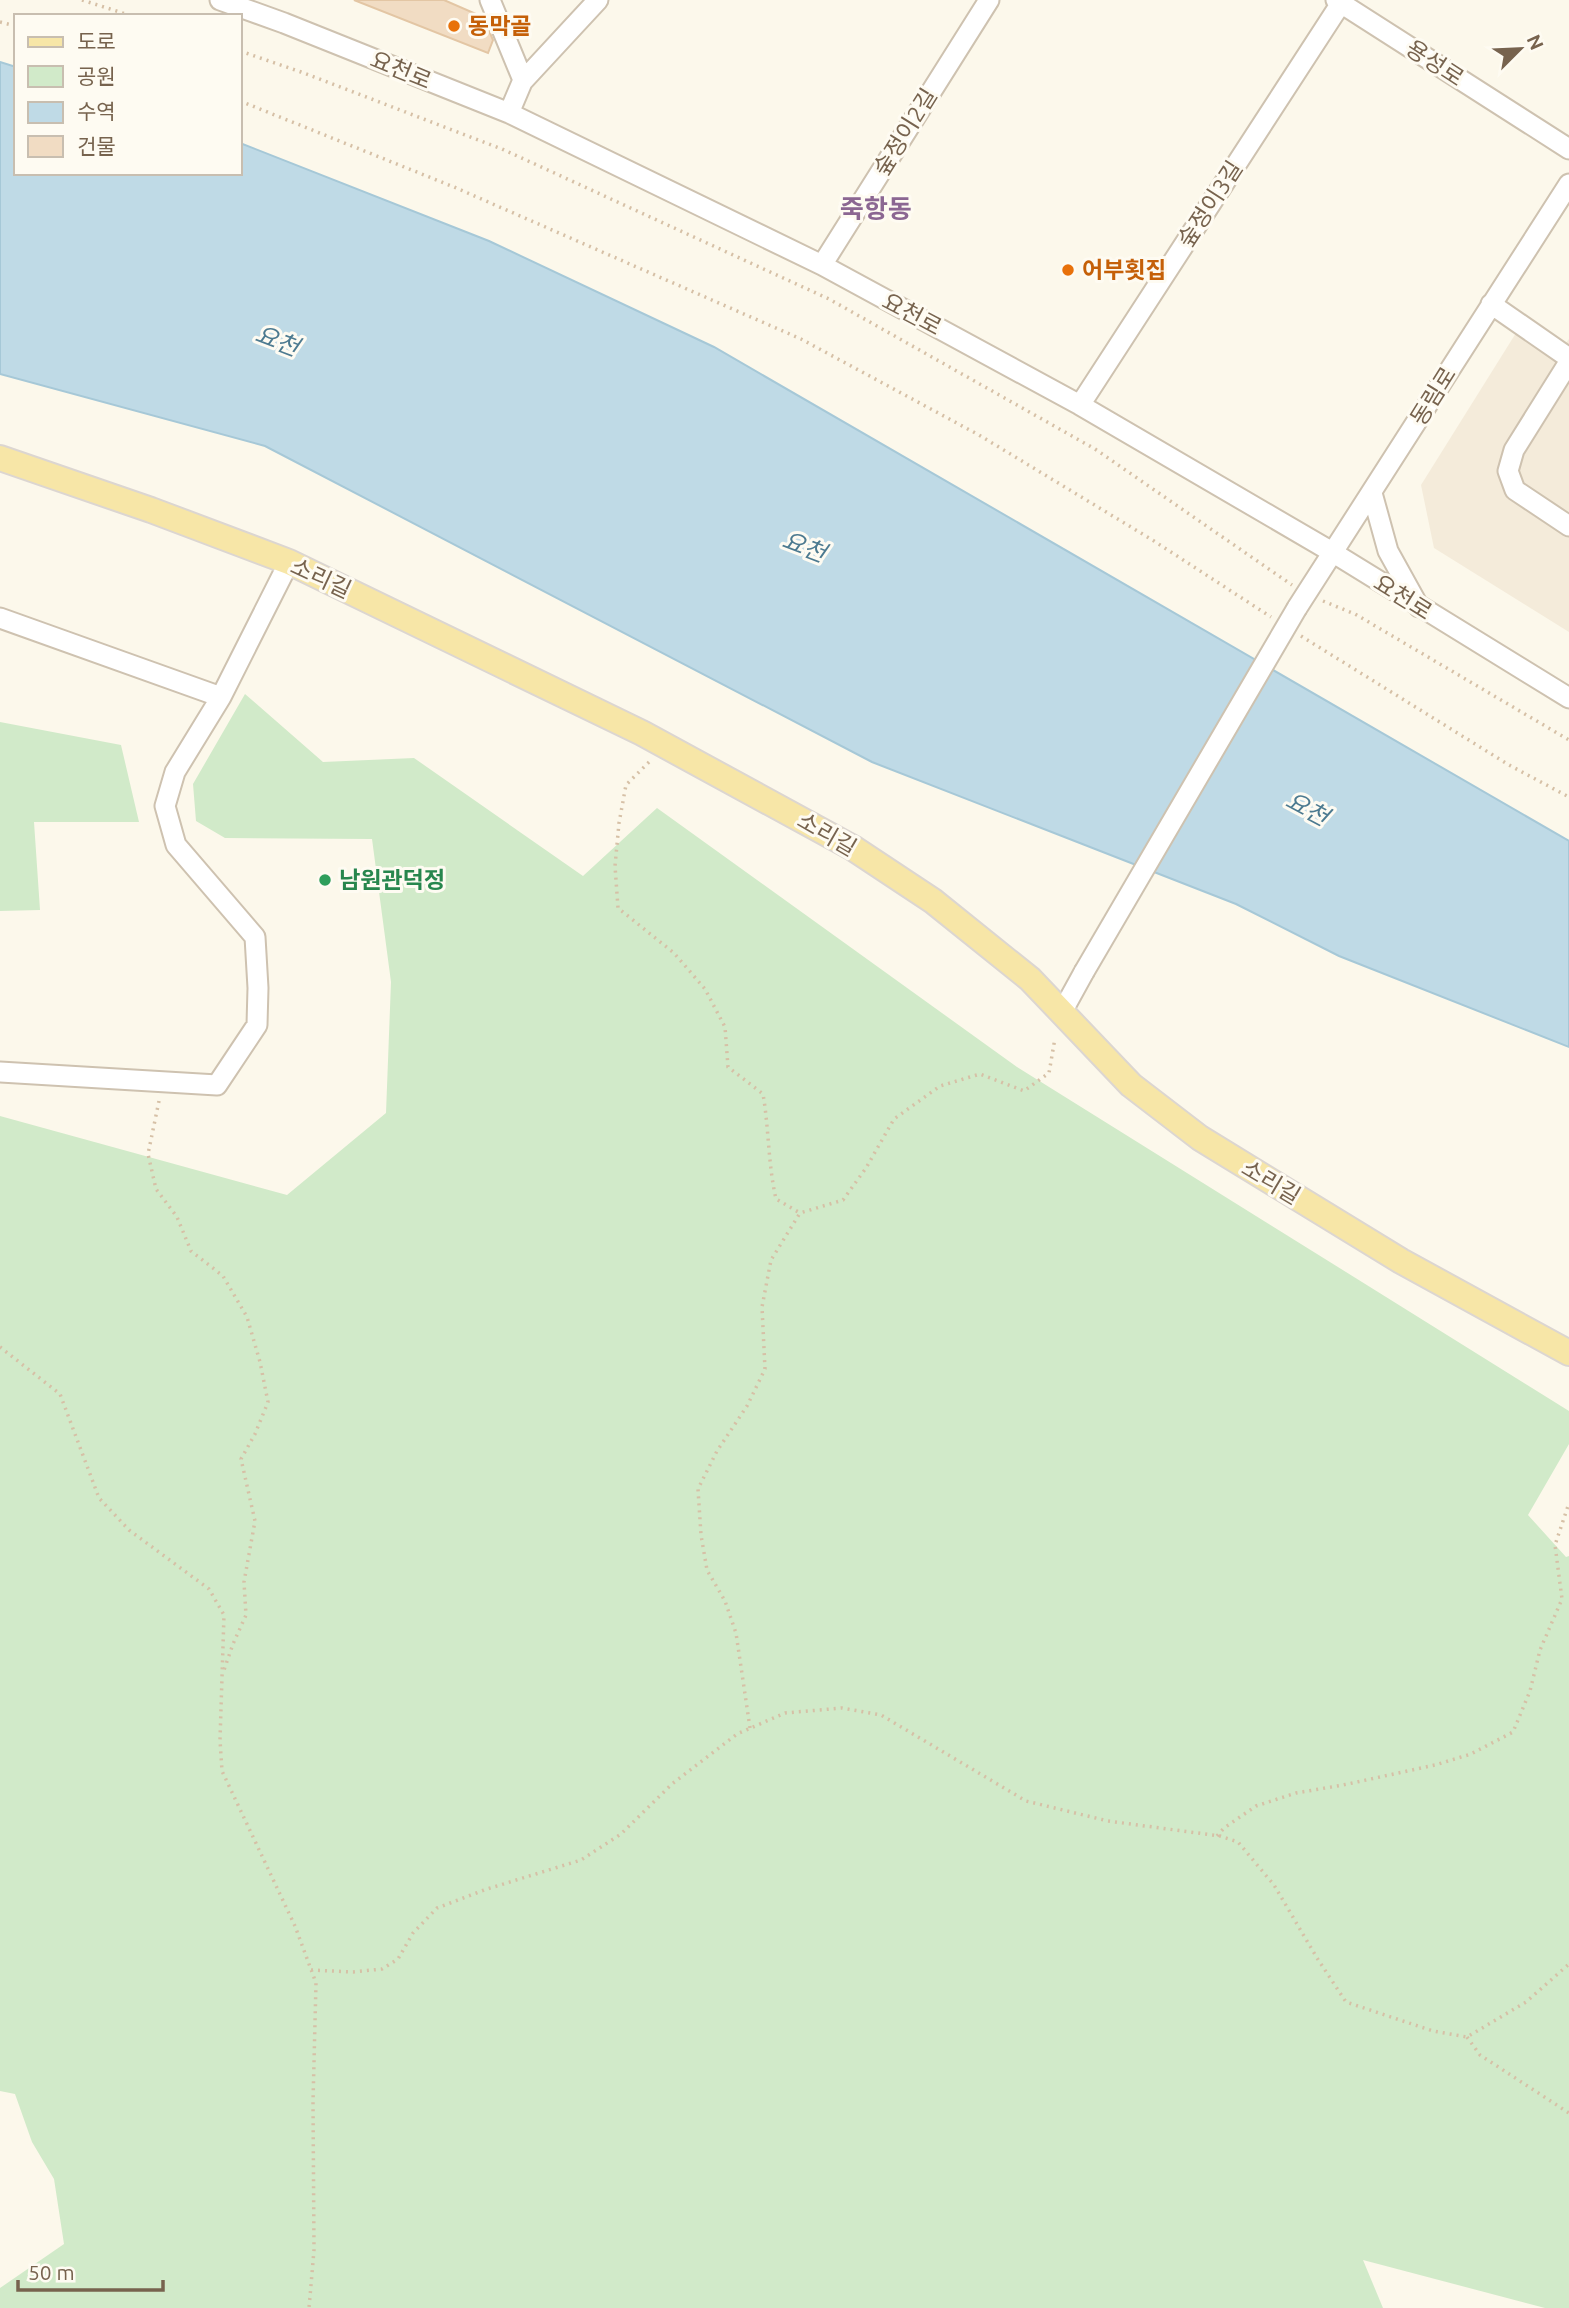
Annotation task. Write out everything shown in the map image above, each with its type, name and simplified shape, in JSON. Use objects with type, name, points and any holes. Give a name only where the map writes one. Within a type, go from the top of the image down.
[{"type":"main road","name":"소리길","points":[[0,458],[151,510],[289,562],[656,740],[853,848],[933,901],[987,943],[1030,979],[1131,1085],[1200,1138],[1401,1261],[1569,1353]]},
{"type":"street","name":"요천로","points":[[220,0],[509,113],[822,265],[1080,405],[1332,552],[1569,698]]},
{"type":"street","points":[[490,0],[522,82]]},
{"type":"street","points":[[509,113],[522,82],[598,0]]},
{"type":"street","name":"숲정이2길","points":[[822,265],[989,0]]},
{"type":"street","name":"용성로","points":[[1340,1],[1569,149]]},
{"type":"street","name":"숲정이3길","points":[[1080,405],[1340,1]]},
{"type":"street","name":"동림로","points":[[1062,1012],[1332,552],[1569,184]]},
{"type":"street","points":[[1491,304],[1569,360],[1514,450],[1508,471],[1515,490],[1569,526]]},
{"type":"street","points":[[1371,493],[1388,551],[1420,608]]},
{"type":"street","points":[[0,1072],[216,1085],[257,1025],[255,937],[176,845],[165,806],[175,772],[221,697],[289,562]]},
{"type":"street","points":[[0,618],[221,697]]},
{"type":"path","points":[[82,0],[126,14]]},
{"type":"path","points":[[242,52],[502,149],[829,299],[1095,449],[1302,601],[1355,614],[1569,740]]},
{"type":"path","points":[[242,101],[454,187],[801,339],[979,435],[1154,541],[1278,621]]},
{"type":"path","points":[[1300,635],[1508,765],[1569,797]]},
{"type":"path","points":[[656,740],[652,759],[626,785],[615,866],[618,908],[674,953],[705,989],[725,1027],[728,1067],[763,1094],[769,1132],[769,1169],[776,1199],[800,1213]]},
{"type":"path","points":[[750,1728],[736,1633],[725,1601],[707,1570],[698,1489],[717,1451],[747,1406],[765,1369],[762,1307],[771,1259],[800,1213],[843,1200],[866,1168],[894,1118],[940,1086],[981,1074],[1024,1091],[1049,1073],[1062,1012]]},
{"type":"path","points":[[163,1082],[148,1154],[156,1189],[177,1217],[191,1251],[223,1276],[247,1317],[268,1402],[241,1459],[256,1521],[244,1582],[246,1615],[223,1675]]},
{"type":"path","points":[[0,1347],[60,1394],[99,1498],[129,1530],[209,1589],[224,1615],[220,1740],[222,1772],[295,1926],[316,1983],[313,2102],[314,2250],[309,2308]]},
{"type":"path","points":[[1217,1836],[1256,1806],[1296,1793],[1434,1765],[1471,1754],[1513,1732],[1530,1691],[1540,1650],[1562,1599],[1556,1545],[1569,1503]]},
{"type":"path","points":[[312,1970],[353,1972],[382,1969],[398,1959],[413,1933],[437,1908],[484,1890],[582,1860],[621,1834],[672,1784],[737,1734],[785,1713],[842,1708],[881,1714],[1026,1801],[1108,1821],[1217,1836],[1238,1842],[1274,1885],[1346,2002],[1433,2031],[1467,2037],[1526,2002],[1569,1964]]},
{"type":"path","points":[[1467,2037],[1480,2055],[1569,2113]]},
{"type":"shaded area","points":[[1526,317],[1565,344],[1569,339],[1569,632],[1434,548],[1421,485]]},
{"type":"green space","points":[[245,694],[323,762],[414,758],[583,876],[657,808],[1017,1067],[1569,1411],[1569,1444],[1528,1515],[1566,1557],[1569,1556],[1569,2308],[1545,2308],[1363,2260],[1383,2308],[0,2308],[0,2288],[64,2244],[54,2179],[32,2142],[15,2094],[0,2091],[0,1116],[287,1195],[386,1113],[391,982],[372,839],[225,838],[196,821],[193,784]]},
{"type":"green space","points":[[0,722],[121,745],[139,822],[34,822],[40,910],[0,911]]},
{"type":"water","name":"요천","points":[[0,62],[14,66],[14,175],[242,175],[242,144],[489,241],[714,347],[1569,841],[1569,1047],[1339,956],[1236,904],[872,762],[265,446],[0,374]]},
{"type":"building","name":"동막골","points":[[354,0],[444,0],[483,17],[493,40],[488,53]]},
{"type":"place","name":"동막골","points":[[454,26]]},
{"type":"place","name":"어부횟집","points":[[1068,270]]},
{"type":"place","name":"남원관덕정","points":[[325,880]]},
{"type":"district","name":"죽항동","points":[[876,209]]}]
